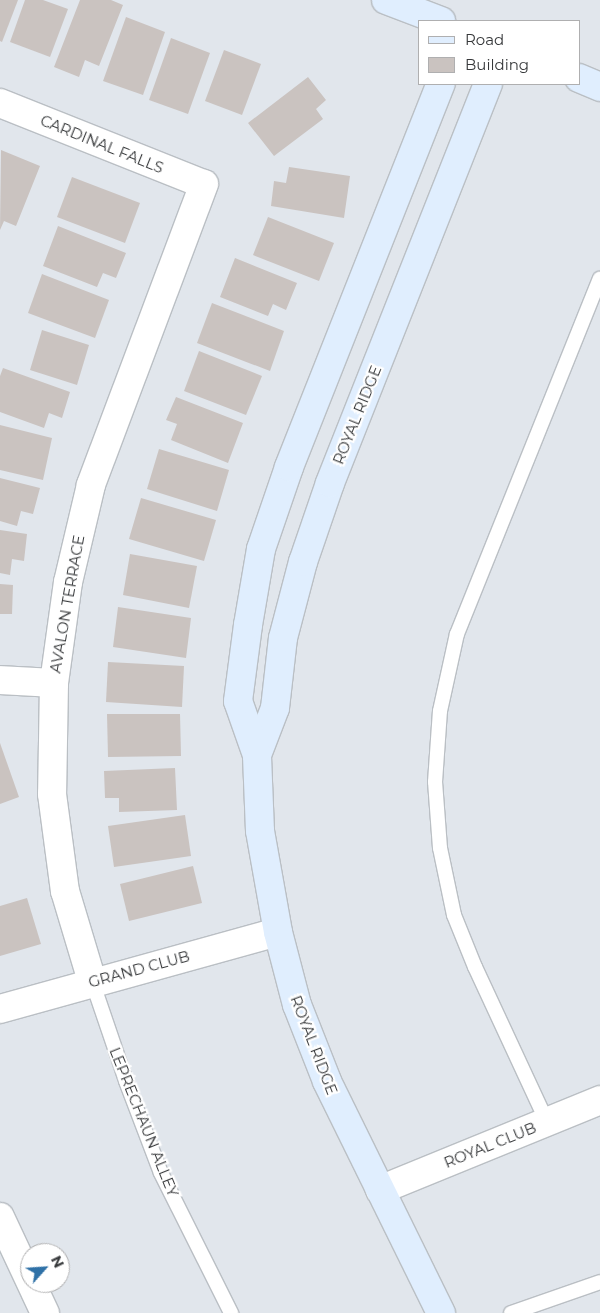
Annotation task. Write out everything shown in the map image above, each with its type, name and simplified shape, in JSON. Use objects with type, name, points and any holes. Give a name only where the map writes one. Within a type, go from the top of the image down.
[{"type":"street","points":[[386,0],[438,20]]},
{"type":"street","points":[[580,78],[600,87]]},
{"type":"street","name":"ROYAL RIDGE","points":[[441,85],[289,468],[261,549],[238,701],[257,755],[260,830],[278,932],[298,1005],[327,1081],[441,1313]]},
{"type":"street","name":"ROYAL RIDGE","points":[[257,755],[275,708],[283,638],[304,562],[330,483],[488,85]]},
{"type":"street","name":"CARDINAL FALLS","points":[[0,103],[204,184]]},
{"type":"street","name":"AVALON TERRACE","points":[[92,982],[65,891],[52,794],[54,683],[68,582],[91,485],[204,184]]},
{"type":"street","points":[[0,680],[54,683]]},
{"type":"street","name":"GRAND CLUB","points":[[0,1009],[278,932]]},
{"type":"street","name":"ROYAL CLUB","points":[[380,1190],[600,1100]]},
{"type":"street","points":[[0,1217],[45,1313]]},
{"type":"lane","points":[[547,1122],[475,967],[454,915],[440,848],[435,782],[440,711],[457,634],[600,279]]},
{"type":"lane","name":"LEPRECHAUN ALLEY","points":[[92,982],[126,1081],[161,1173],[231,1313]]},
{"type":"lane","points":[[511,1313],[600,1282]]},
{"type":"building","points":[[0,0],[18,0],[2,42],[0,41]]},
{"type":"building","points":[[25,0],[43,0],[68,9],[50,57],[10,42]]},
{"type":"building","points":[[80,0],[111,0],[123,5],[99,66],[85,60],[79,77],[54,67]]},
{"type":"building","points":[[126,17],[165,32],[143,95],[103,81]]},
{"type":"building","points":[[171,38],[210,53],[188,114],[149,100]]},
{"type":"building","points":[[224,50],[261,64],[242,115],[205,101]]},
{"type":"building","points":[[308,77],[326,100],[316,109],[323,119],[274,156],[248,123]]},
{"type":"building","points":[[1,150],[40,166],[16,226],[4,221],[0,230]]},
{"type":"building","points":[[289,167],[350,176],[344,218],[271,206],[274,181],[286,183]]},
{"type":"building","points":[[72,177],[140,203],[125,243],[57,217]]},
{"type":"building","points":[[268,217],[334,243],[319,281],[253,255]]},
{"type":"building","points":[[58,226],[126,253],[116,278],[103,273],[97,287],[43,266]]},
{"type":"building","points":[[235,258],[297,283],[286,310],[273,304],[268,316],[220,297]]},
{"type":"building","points":[[42,274],[109,300],[95,338],[28,313]]},
{"type":"building","points":[[212,303],[284,331],[270,371],[197,343]]},
{"type":"building","points":[[42,330],[89,345],[77,385],[30,370]]},
{"type":"building","points":[[199,351],[262,376],[246,415],[184,391]]},
{"type":"building","points":[[3,368],[70,392],[62,418],[49,413],[44,428],[0,412],[0,376]]},
{"type":"building","points":[[176,397],[243,423],[228,463],[171,440],[177,424],[166,420]]},
{"type":"building","points":[[0,425],[52,438],[43,480],[0,470]]},
{"type":"building","points":[[159,449],[229,470],[217,511],[147,489]]},
{"type":"building","points":[[0,478],[40,488],[33,514],[21,511],[17,526],[0,521]]},
{"type":"building","points":[[141,498],[216,520],[204,561],[129,539]]},
{"type":"building","points":[[0,530],[27,534],[24,561],[12,559],[10,575],[0,573]]},
{"type":"building","points":[[130,554],[197,566],[189,608],[123,595]]},
{"type":"building","points":[[0,584],[13,585],[12,614],[0,614]]},
{"type":"building","points":[[118,607],[191,618],[186,658],[113,647]]},
{"type":"building","points":[[108,662],[184,666],[182,707],[106,702]]},
{"type":"building","points":[[107,714],[180,714],[181,756],[108,757]]},
{"type":"building","points":[[0,743],[19,797],[0,804]]},
{"type":"building","points":[[175,768],[177,810],[119,812],[119,798],[105,798],[104,771]]},
{"type":"building","points":[[185,815],[191,856],[114,867],[108,826]]},
{"type":"building","points":[[193,866],[202,903],[129,921],[120,884]]},
{"type":"building","points":[[27,898],[41,944],[0,956],[0,906]]}]
